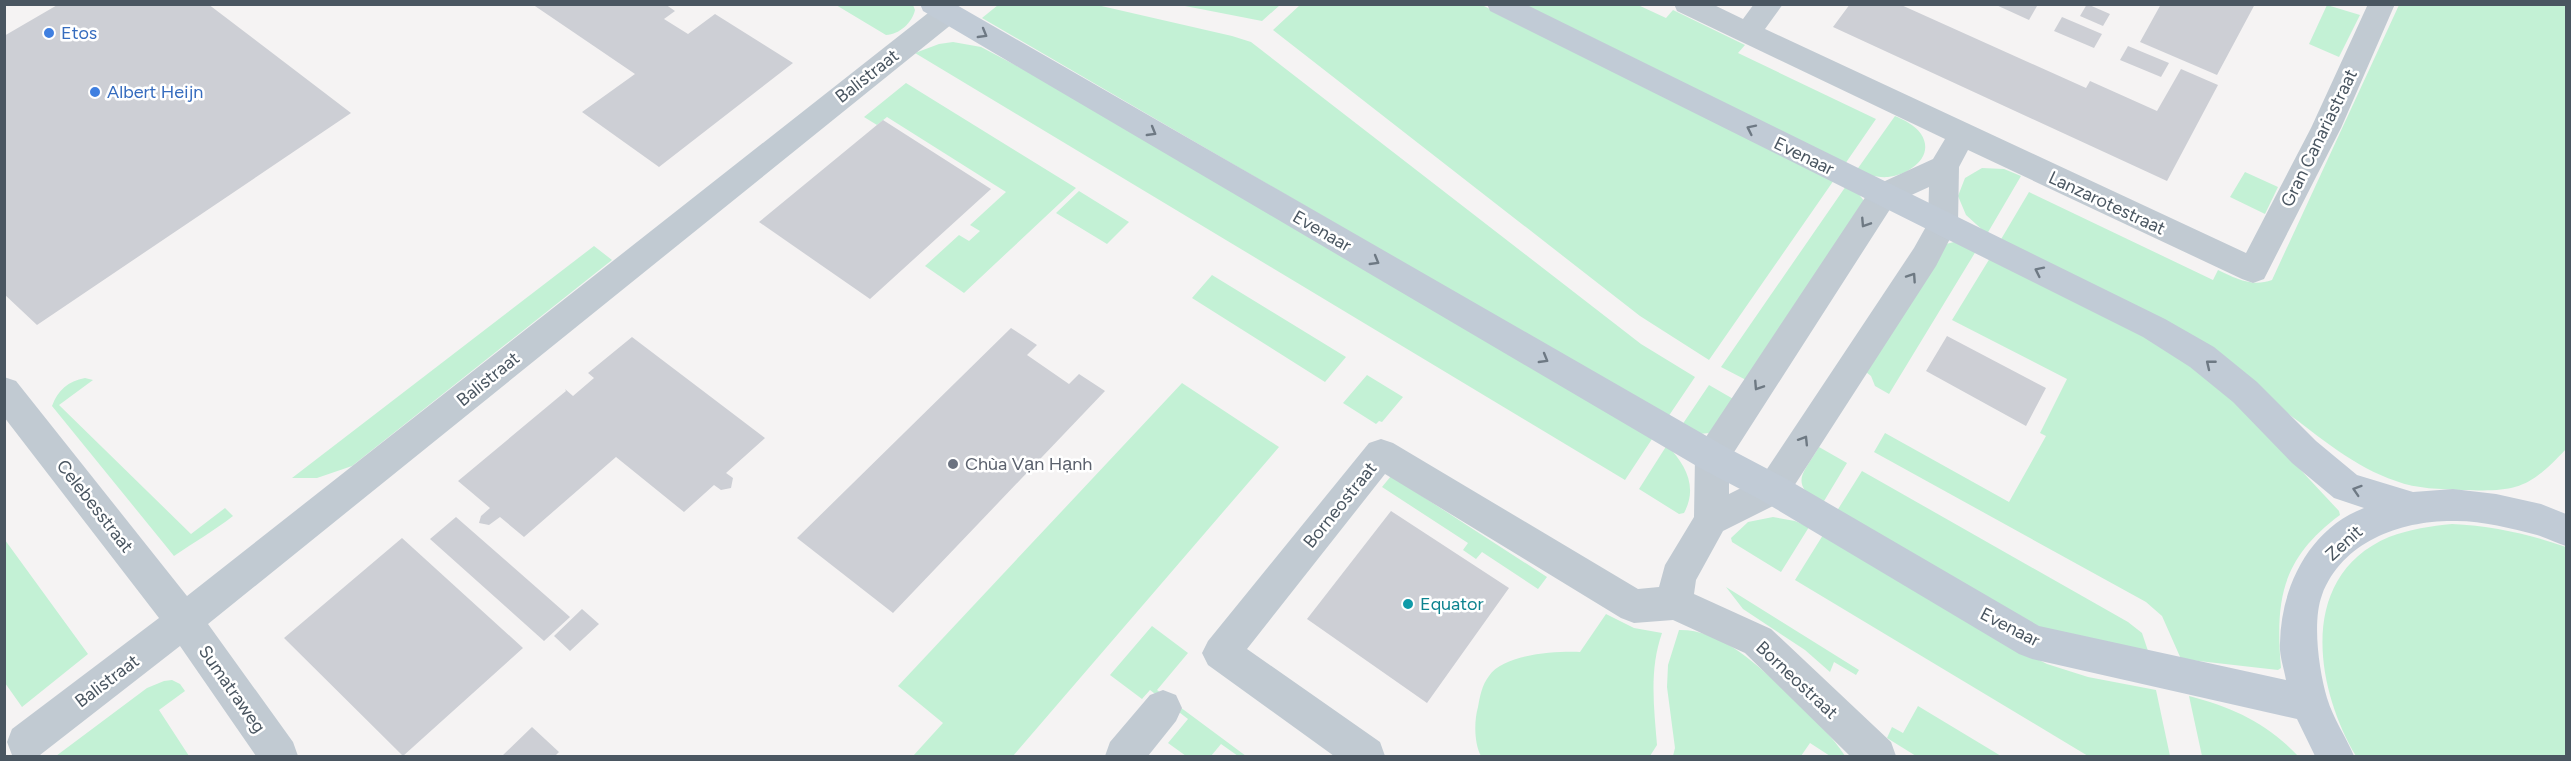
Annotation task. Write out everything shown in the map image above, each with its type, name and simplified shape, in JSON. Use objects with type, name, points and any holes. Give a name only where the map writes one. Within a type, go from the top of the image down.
[{"type":"main road","name":"Evenaar","points":[[1500,4],[2154,328],[2202,357],[2245,392],[2304,452],[2346,486],[2413,508]]},
{"type":"main road","name":"Evenaar","points":[[940,9],[1712,457],[1773,489],[2032,642],[2309,703]]},
{"type":"main road","name":"Zenit","points":[[2335,756],[2309,703],[2298,644],[2304,593],[2327,553],[2364,524],[2413,508],[2452,505],[2558,518]]},
{"type":"street","name":"Lanzarotestraat","points":[[1687,4],[1897,102],[1961,136],[2253,270]]},
{"type":"street","points":[[1747,33],[1770,4]]},
{"type":"street","name":"Gran Canariastraat","points":[[2253,270],[2326,128],[2382,4]]},
{"type":"street","name":"Balistraat","points":[[26,742],[185,622],[287,537],[455,406],[940,9]]},
{"type":"street","points":[[1711,520],[1773,489],[1925,257],[1943,223],[1944,167],[1961,136]]},
{"type":"street","points":[[1675,603],[1678,577],[1711,520],[1712,457],[1883,195],[1944,167]]},
{"type":"street","name":"Celebesstraat","points":[[4,391],[185,622]]},
{"type":"street","name":"Borneostraat","points":[[1366,756],[1221,653],[1382,454],[1634,606],[1675,603],[1758,641],[1877,756]]},
{"type":"street","name":"Sumatraweg","points":[[185,622],[279,756]]},
{"type":"street","points":[[1124,756],[1163,708]]},
{"type":"green space","points":[[836,5],[913,5],[915,10],[905,27],[886,35]]},
{"type":"green space","points":[[998,5],[1097,5],[1251,42],[1641,344],[1695,377],[1668,417],[982,18]]},
{"type":"green space","points":[[1180,5],[1280,5],[1262,21]]},
{"type":"green space","points":[[1300,5],[1482,5],[1834,180],[1709,360],[1640,316],[1273,30]]},
{"type":"green space","points":[[1520,5],[1638,5],[1666,18],[1673,10],[1745,45],[1738,53],[1876,119],[1845,164]]},
{"type":"green space","points":[[2327,5],[2360,15],[2339,57],[2309,44]]},
{"type":"green space","points":[[2399,5],[2566,5],[2566,449],[2542,473],[2520,485],[2509,488],[2481,490],[2429,488],[2404,484],[2375,473],[2337,450],[2284,410],[2247,386],[2000,241],[2029,192],[2213,280],[2218,270],[2251,282],[2272,280]]},
{"type":"green space","points":[[953,42],[981,47],[1087,103],[1654,436],[1625,480],[915,53],[939,44]]},
{"type":"green space","points":[[906,83],[1076,188],[964,293],[925,266],[959,235],[969,241],[980,231],[970,225],[1006,192],[887,117],[877,125],[864,117]]},
{"type":"green space","points":[[1895,116],[1913,125],[1925,142],[1925,150],[1918,163],[1896,176],[1872,176],[1856,171]]},
{"type":"green space","points":[[1982,168],[2004,169],[2021,176],[1987,234],[1966,215],[1958,196],[1965,178]]},
{"type":"green space","points":[[2245,172],[2278,187],[2265,214],[2230,197]]},
{"type":"green space","points":[[1846,186],[1858,193],[1864,201],[1748,381],[1721,367]]},
{"type":"green space","points":[[1079,191],[1129,222],[1107,244],[1056,213]]},
{"type":"green space","points":[[1954,242],[1976,251],[1889,394],[1875,386],[1871,376],[1866,372],[1946,244]]},
{"type":"green space","points":[[594,246],[612,260],[352,466],[317,478],[292,478]]},
{"type":"green space","points":[[1990,258],[2173,349],[2243,408],[2339,511],[2340,515],[2305,547],[2286,582],[2280,621],[2281,668],[2278,670],[2181,659],[2162,616],[2146,602],[1874,452],[1885,433],[2009,502],[2046,436],[2040,433],[2067,379],[1952,320]]},
{"type":"green space","points":[[1212,275],[1346,357],[1325,382],[1192,298]]},
{"type":"green space","points":[[1367,375],[1403,397],[1382,422],[1379,421],[1376,424],[1343,403]]},
{"type":"green space","points":[[85,378],[93,380],[59,405],[191,534],[225,508],[233,516],[174,556],[52,406],[64,387]]},
{"type":"green space","points":[[1182,383],[1279,447],[1013,756],[913,756],[943,723],[898,686]]},
{"type":"green space","points":[[1709,385],[1735,400],[1710,433],[1698,434],[1682,425]]},
{"type":"green space","points":[[1667,445],[1680,460],[1690,485],[1690,494],[1684,513],[1679,514],[1639,489]]},
{"type":"green space","points":[[1819,447],[1847,463],[1821,506],[1811,498],[1802,484],[1807,465]]},
{"type":"green space","points":[[1862,471],[2128,622],[2142,633],[2149,654],[2042,632],[1835,514]]},
{"type":"green space","points":[[1391,476],[1547,577],[1538,589],[1482,552],[1476,559],[1463,550],[1468,543],[1382,487]]},
{"type":"green space","points":[[1773,517],[1795,521],[1809,527],[1781,572],[1732,542],[1731,538],[1748,522]]},
{"type":"green space","points":[[2452,524],[2510,531],[2566,547],[2566,756],[2356,756],[2342,728],[2331,698],[2324,667],[2323,635],[2327,605],[2339,578],[2359,555],[2389,537],[2420,528]]},
{"type":"green space","points":[[1823,535],[2011,646],[2047,664],[2088,677],[2156,690],[2170,756],[2088,756],[1795,580]]},
{"type":"green space","points":[[5,540],[88,654],[22,707],[5,683]]},
{"type":"green space","points":[[1726,587],[1859,670],[1856,675],[1834,662],[1830,672],[1805,650],[1743,609]]},
{"type":"green space","points":[[1606,614],[1634,628],[1662,633],[1654,675],[1657,745],[1650,756],[1481,756],[1475,732],[1476,719],[1482,691],[1489,676],[1496,669],[1518,658],[1544,653],[1580,652]]},
{"type":"green space","points":[[1152,626],[1188,653],[1157,690],[1246,756],[1238,756],[1221,744],[1211,756],[1186,756],[1168,743],[1188,719],[1150,690],[1142,699],[1110,675]]},
{"type":"green space","points":[[1679,630],[1713,637],[1745,656],[1774,680],[1818,723],[1845,756],[1830,756],[1810,743],[1801,756],[1673,756],[1675,748],[1667,687],[1668,665]]},
{"type":"green space","points":[[172,680],[180,684],[185,691],[159,710],[189,756],[56,756],[147,688]]},
{"type":"green space","points":[[2189,696],[2220,705],[2261,725],[2298,756],[2202,756]]},
{"type":"green space","points":[[1918,706],[2001,756],[1916,756],[1887,738],[1892,727],[1903,733]]},
{"type":"building","points":[[59,4],[208,4],[351,113],[37,325],[4,294],[4,36]]},
{"type":"building","points":[[532,4],[665,4],[675,11],[664,19],[688,34],[715,14],[793,63],[659,167],[582,112],[635,74]]},
{"type":"building","points":[[1850,4],[1899,4],[2086,88],[2090,81],[2157,111],[2181,69],[2218,85],[2167,181],[1833,27]]},
{"type":"building","points":[[1994,4],[2033,4],[2037,6],[2029,20]]},
{"type":"building","points":[[2087,4],[2110,14],[2103,26],[2080,16]]},
{"type":"building","points":[[2161,4],[2255,4],[2217,75],[2140,42]]},
{"type":"building","points":[[2062,17],[2102,34],[2094,48],[2054,31]]},
{"type":"building","points":[[2128,46],[2169,63],[2161,77],[2120,60]]},
{"type":"building","points":[[883,120],[991,189],[870,299],[759,222]]},
{"type":"building","name":"Chùa Vạn Hạnh","points":[[1011,328],[1037,345],[1027,355],[1069,384],[1079,374],[1105,391],[893,613],[797,538]]},
{"type":"building","points":[[1947,336],[2046,388],[2026,426],[1926,371]]},
{"type":"building","points":[[632,337],[765,438],[726,473],[733,478],[731,488],[721,490],[714,485],[684,512],[616,457],[524,537],[500,517],[489,525],[479,523],[481,516],[490,508],[458,481],[566,391],[565,389],[573,396],[594,378],[588,373]]},
{"type":"building","name":"Equator","points":[[1391,511],[1509,588],[1427,703],[1307,619]]},
{"type":"building","points":[[456,517],[570,617],[544,641],[430,539]]},
{"type":"building","points":[[402,538],[523,648],[403,756],[284,638]]},
{"type":"building","points":[[582,609],[599,624],[570,651],[554,636]]},
{"type":"building","points":[[532,727],[559,752],[555,756],[502,756]]},
{"type":"place","name":"Etos","points":[[49,33]]},
{"type":"place","name":"Albert Heijn","points":[[95,92]]},
{"type":"place","name":"Chùa Vạn Hạnh","points":[[953,464]]},
{"type":"place","name":"Equator","points":[[1408,604]]}]
